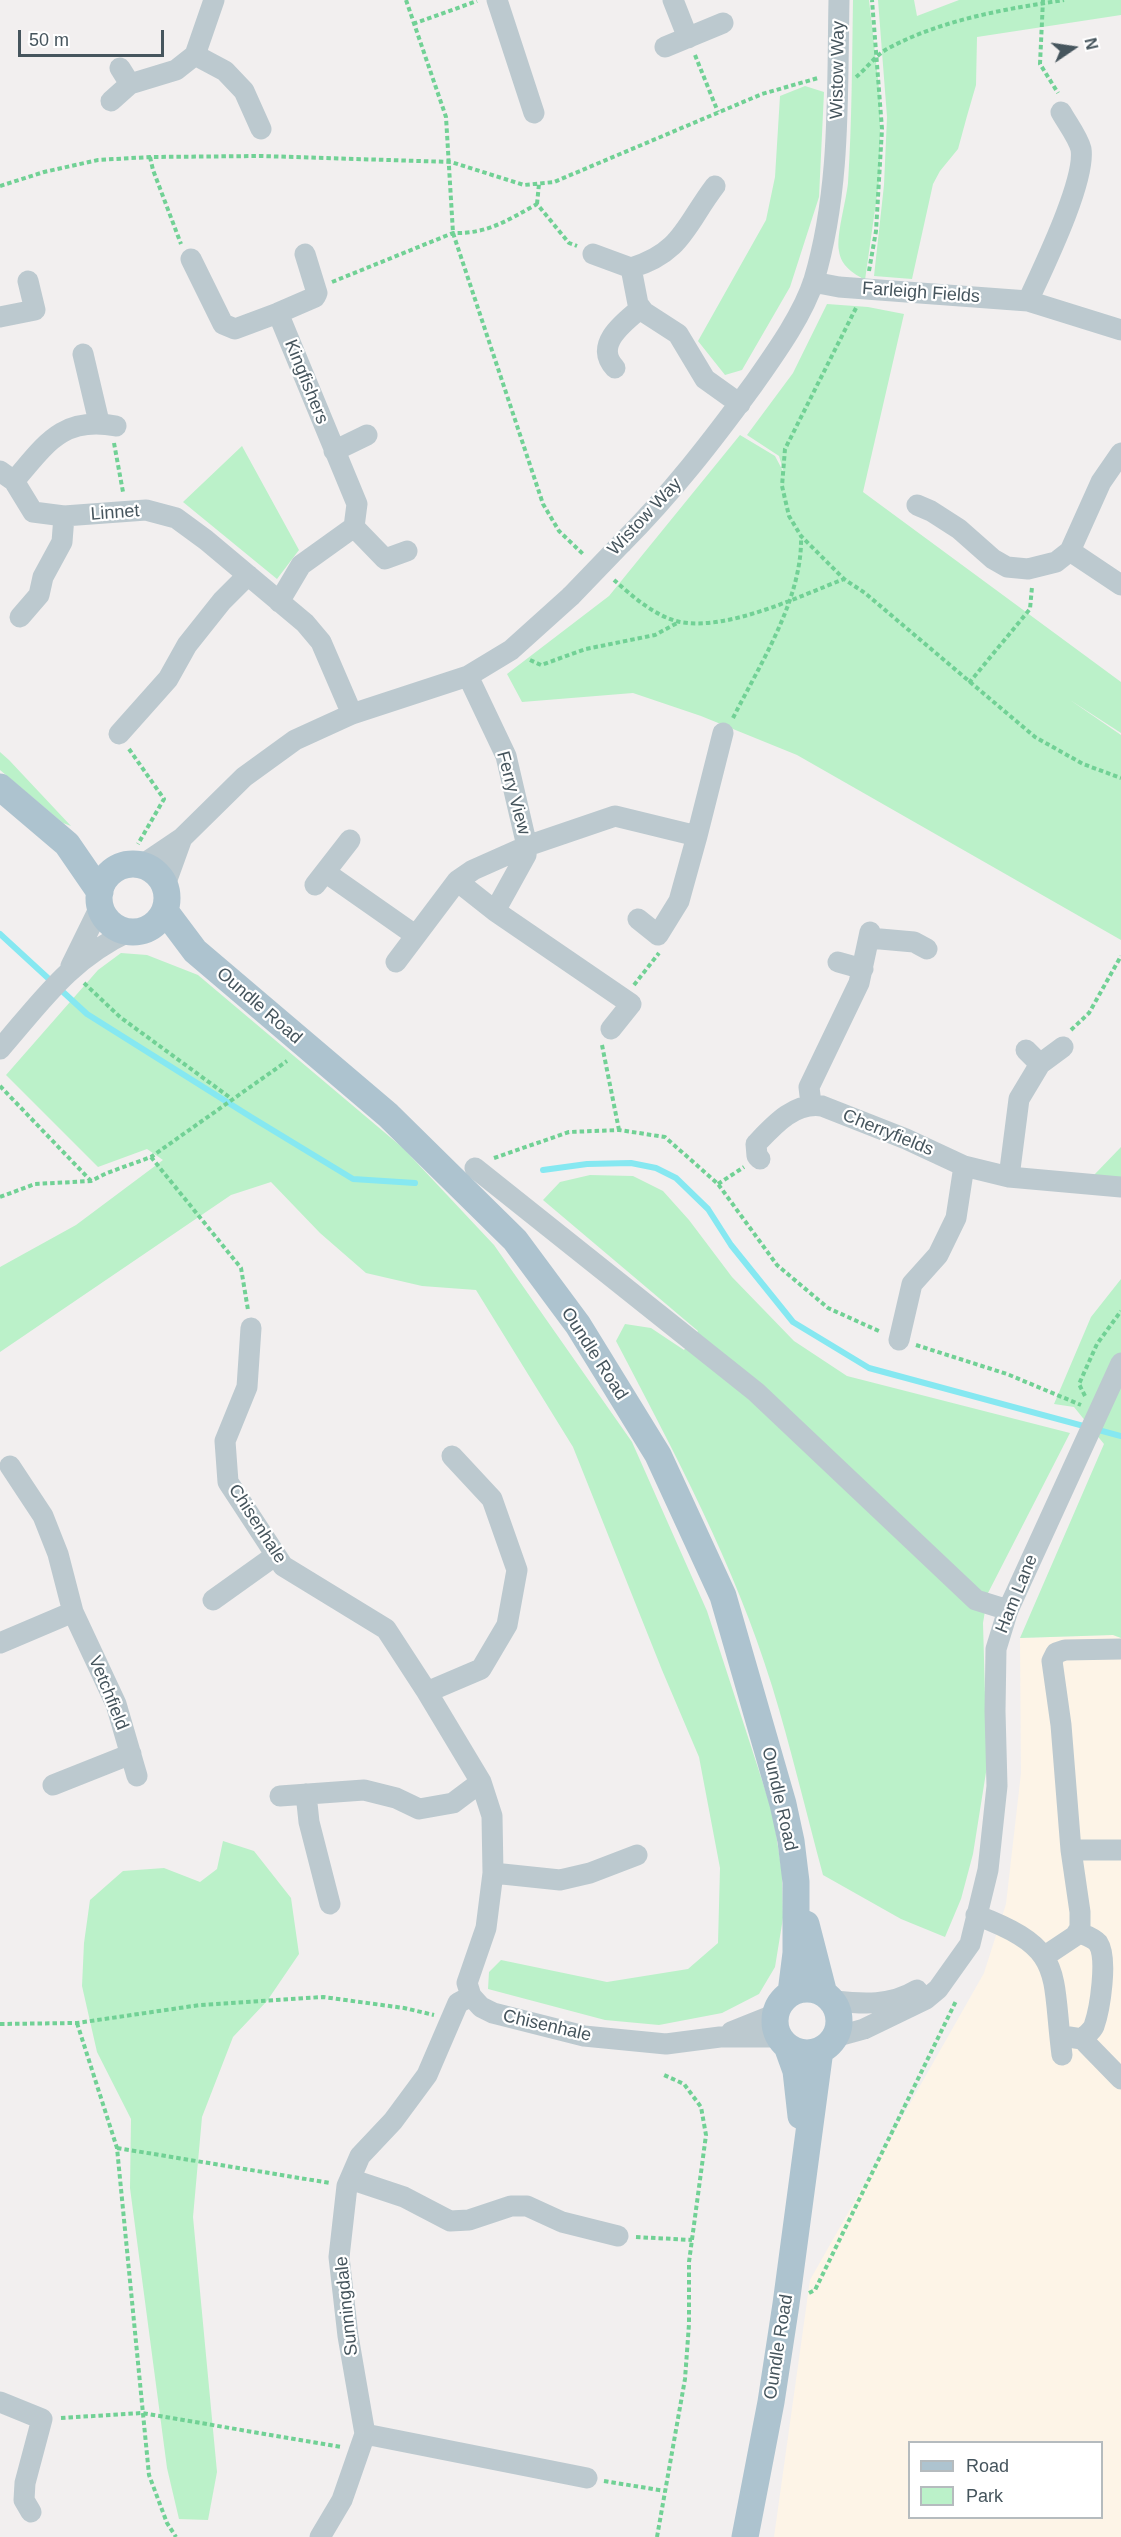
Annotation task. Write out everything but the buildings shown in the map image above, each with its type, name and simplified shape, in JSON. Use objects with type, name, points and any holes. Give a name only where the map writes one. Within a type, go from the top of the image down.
[{"type":"main road","points":[[0,787],[66,844],[113,925],[137,931],[154,926],[165,898],[159,876],[133,864],[66,844]]},
{"type":"main road","points":[[100,900],[108,875],[133,864]]},
{"type":"main road","name":"Oundle Road","points":[[165,898],[195,951],[388,1115],[472,1170],[515,1240],[578,1325],[658,1455],[723,1596],[783,1804],[791,1841],[796,1882],[796,1953],[783,2023],[796,2071],[805,2156]]},
{"type":"main road","name":"Oundle Road","points":[[137,931],[195,951]]},
{"type":"main road","name":"Oundle Road","points":[[796,1882],[829,1997]]},
{"type":"main road","points":[[802,1989],[813,1989],[829,1997],[839,2016],[838,2027],[827,2044],[810,2052],[799,2052],[783,2023],[802,1989]]},
{"type":"main road","name":"Oundle Road","points":[[745,2537],[771,2402],[805,2156],[827,2044]]},
{"type":"street","points":[[111,100],[125,76],[176,70],[195,55],[214,0]]},
{"type":"street","points":[[498,0],[534,113]]},
{"type":"street","points":[[673,0],[688,38]]},
{"type":"street","name":"Wistow Way","points":[[133,864],[182,838],[252,771],[295,740],[352,714],[468,676],[511,650],[571,596],[664,501],[740,404],[784,342],[813,282],[829,209],[837,151],[839,0]]},
{"type":"street","points":[[665,47],[723,23]]},
{"type":"street","points":[[195,55],[225,71],[244,91],[261,129]]},
{"type":"street","points":[[1028,302],[1057,236],[1078,177],[1081,148],[1061,112]]},
{"type":"street","points":[[593,254],[631,268],[658,258],[689,227],[715,186]]},
{"type":"street","points":[[190,259],[223,324],[235,329],[322,293],[305,254]]},
{"type":"street","points":[[631,268],[635,293],[641,308],[678,334],[705,379],[740,404]]},
{"type":"street","points":[[0,316],[35,310],[28,281]]},
{"type":"street","name":"Farleigh Fields","points":[[813,282],[839,287],[1028,302],[1121,330]]},
{"type":"street","points":[[615,368],[608,355],[610,340],[621,324],[641,308]]},
{"type":"street","name":"Kingfishers","points":[[278,313],[357,504],[354,527]]},
{"type":"street","points":[[83,354],[108,424]]},
{"type":"street","name":"Linnet","points":[[108,424],[81,424],[50,439],[7,476],[33,512],[64,516],[146,510],[176,518],[304,623],[321,642],[352,714]]},
{"type":"street","points":[[334,451],[367,435]]},
{"type":"street","points":[[917,505],[931,511],[958,529],[993,560],[1007,567],[1028,569],[1056,562],[1070,551],[1101,482],[1121,453]]},
{"type":"street","points":[[20,617],[39,595],[43,577],[62,542],[64,516]]},
{"type":"street","points":[[279,602],[301,565],[354,527],[385,559],[407,551]]},
{"type":"street","points":[[1070,551],[1121,585]]},
{"type":"street","points":[[119,734],[168,679],[187,645],[222,602],[248,575]]},
{"type":"street","name":"Ferry View","points":[[468,676],[506,756],[527,846],[526,855],[495,911]]},
{"type":"street","points":[[638,919],[658,934],[679,901],[723,733]]},
{"type":"street","name":"Ferry View","points":[[396,962],[457,881],[473,870],[527,846],[615,816],[697,836]]},
{"type":"street","name":"Wistow Way","points":[[165,898],[182,838]]},
{"type":"street","points":[[350,840],[320,878],[415,935]]},
{"type":"street","points":[[457,881],[495,911],[636,998],[612,1029]]},
{"type":"street","points":[[70,969],[100,900]]},
{"type":"street","points":[[0,1048],[70,969],[105,943],[137,931]]},
{"type":"street","points":[[760,1159],[757,1156],[756,1144],[778,1121],[811,1104],[809,1087],[859,983],[869,935],[914,942],[927,949]]},
{"type":"street","points":[[838,962],[863,969]]},
{"type":"street","points":[[1009,1177],[1019,1100],[1033,1057],[1063,1047]]},
{"type":"street","name":"Cherryfields","points":[[811,1104],[822,1106],[896,1135],[964,1166],[1009,1177],[1121,1187]]},
{"type":"street","points":[[899,1340],[912,1284],[938,1255],[956,1218],[964,1166]]},
{"type":"street","points":[[472,1170],[756,1392],[976,1600],[1008,1610]]},
{"type":"street","name":"Chisenhale","points":[[251,1328],[248,1387],[225,1441],[228,1482],[283,1566],[386,1629],[481,1782],[492,1816],[493,1873],[486,1928],[467,1983],[471,1996],[481,2007],[494,2013],[584,2036],[666,2044],[720,2037],[783,2023]]},
{"type":"street","name":"Ham Lane","points":[[827,2044],[926,1999],[938,1989],[957,1966],[969,1944],[988,1870],[996,1796],[996,1649],[1008,1610],[1091,1422],[1121,1363]]},
{"type":"street","points":[[427,1692],[481,1669],[507,1625],[518,1570],[492,1499],[452,1456]]},
{"type":"street","name":"Vetchfield","points":[[10,1466],[43,1516],[58,1554],[73,1612],[116,1704],[137,1776]]},
{"type":"street","points":[[213,1600],[276,1555]]},
{"type":"street","points":[[0,1643],[73,1612]]},
{"type":"street","points":[[1045,1956],[1075,1936],[1078,1932],[1080,1912],[1071,1850],[1061,1725],[1052,1661],[1056,1653],[1065,1650],[1121,1649]]},
{"type":"street","points":[[53,1785],[131,1754]]},
{"type":"street","points":[[280,1796],[364,1790],[396,1798],[419,1809],[453,1803],[481,1782]]},
{"type":"street","points":[[306,1794],[309,1822],[330,1904]]},
{"type":"street","points":[[1071,1850],[1121,1850]]},
{"type":"street","points":[[493,1873],[560,1880],[590,1873],[637,1855]]},
{"type":"street","points":[[976,1915],[1022,1935],[1037,1946],[1045,1956],[1052,1969],[1061,2045],[1082,2039],[1093,2028],[1098,2010],[1102,1953],[1097,1942],[1078,1932]]},
{"type":"street","name":"Ham Lane","points":[[829,1997],[863,2004],[906,1997],[934,1976],[976,1915]]},
{"type":"street","name":"Sunningdale","points":[[320,2537],[342,2500],[362,2442],[339,2257],[349,2182],[360,2156],[393,2121],[427,2075],[458,2003],[471,1996]]},
{"type":"street","points":[[1082,2039],[1121,2079]]},
{"type":"street","points":[[349,2182],[404,2197],[450,2221],[469,2220],[511,2206],[527,2206],[562,2222],[618,2236]]},
{"type":"street","points":[[0,2402],[42,2419],[25,2484],[24,2500],[31,2512]]},
{"type":"street","points":[[362,2442],[586,2478]]},
{"type":"path","points":[[405,0],[446,117],[451,162],[453,234],[543,504],[559,531],[583,554]]},
{"type":"path","points":[[413,24],[480,0]]},
{"type":"path","points":[[869,271],[876,231],[882,152],[878,58],[872,0]]},
{"type":"path","points":[[850,80],[885,50],[941,27],[992,13],[1064,0]]},
{"type":"path","points":[[1043,2],[1040,64],[1060,96],[1061,112]]},
{"type":"path","points":[[688,38],[718,112]]},
{"type":"path","points":[[0,186],[44,172],[98,160],[262,156],[451,162],[524,184],[554,182],[762,94],[817,78],[826,80]]},
{"type":"path","points":[[150,157],[178,236],[190,259]]},
{"type":"path","points":[[539,183],[537,204],[569,243],[593,254]]},
{"type":"path","points":[[322,293],[453,234],[472,234],[495,226],[537,204]]},
{"type":"path","points":[[857,306],[785,449],[782,486],[789,516],[801,536],[844,579],[865,593],[1035,737],[1083,764],[1121,778]]},
{"type":"path","points":[[108,424],[122,478],[125,511]]},
{"type":"path","points":[[723,733],[789,601],[801,558],[801,536]]},
{"type":"path","points":[[969,683],[1030,609],[1032,592],[1028,569]]},
{"type":"path","points":[[511,650],[541,665],[586,649],[655,635],[680,622],[715,621],[754,614],[844,579]]},
{"type":"path","points":[[614,580],[640,603],[680,622]]},
{"type":"path","points":[[119,734],[164,799],[138,840],[133,864]]},
{"type":"path","points":[[636,998],[634,985],[660,950],[658,934]]},
{"type":"path","points":[[1063,1047],[1062,1039],[1089,1013],[1121,956]]},
{"type":"path","points":[[70,969],[120,1017],[232,1099]]},
{"type":"path","points":[[612,1029],[601,1043],[619,1130]]},
{"type":"path","points":[[0,1197],[36,1184],[91,1181],[151,1157],[287,1061]]},
{"type":"path","points":[[0,1086],[91,1181]]},
{"type":"path","points":[[472,1170],[569,1132],[619,1130],[665,1137],[718,1184],[777,1265],[828,1308],[899,1340],[1007,1374],[1091,1422]]},
{"type":"path","points":[[151,1157],[241,1268],[251,1328]]},
{"type":"path","points":[[1087,1401],[1079,1384],[1097,1344],[1121,1311]]},
{"type":"path","points":[[786,2304],[815,2290],[958,1995]]},
{"type":"path","points":[[0,2024],[77,2023],[200,2005],[323,1997],[404,2008],[439,2016]]},
{"type":"path","points":[[77,2023],[117,2148],[149,2475],[167,2523],[176,2537]]},
{"type":"path","points":[[657,2537],[684,2379],[692,2240],[706,2135],[701,2107],[684,2084],[664,2075]]},
{"type":"path","points":[[117,2148],[349,2182]]},
{"type":"path","points":[[618,2236],[692,2240]]},
{"type":"path","points":[[42,2419],[142,2413],[362,2442]]},
{"type":"path","points":[[586,2478],[665,2491]]},
{"type":"shaded area","points":[[1113,1635],[1121,1638],[1121,2537],[774,2537],[810,2280],[984,1973],[1006,1904],[1021,1773],[1020,1638]]},
{"type":"green space","points":[[853,0],[869,0],[880,97],[880,174],[865,280],[845,265],[840,256],[838,244],[848,183]]},
{"type":"green space","points":[[878,0],[914,0],[917,16],[959,0],[1121,0],[1121,15],[977,37],[976,85],[958,149],[940,171],[933,184],[912,279],[874,276],[884,185],[887,117]]},
{"type":"green space","points":[[805,86],[824,92],[819,197],[790,287],[742,370],[725,375],[698,341],[766,220],[775,177],[780,96]]},
{"type":"green space","points":[[827,304],[868,307],[904,314],[863,492],[1121,682],[1121,733],[1070,700],[1121,735],[1121,940],[797,755],[701,716],[633,693],[522,702],[507,674],[609,596],[740,435],[775,456],[784,473],[779,456],[747,435],[793,373]]},
{"type":"green space","points":[[242,446],[299,550],[277,579],[183,502]]},
{"type":"green space","points":[[0,752],[71,826],[63,823],[0,770]]},
{"type":"green space","points":[[121,953],[147,955],[198,975],[403,1148],[494,1245],[632,1442],[707,1611],[773,1814],[782,1873],[783,1918],[775,1967],[759,1994],[722,2013],[659,2025],[605,2020],[488,1989],[489,1972],[501,1960],[607,1982],[688,1969],[718,1943],[720,1868],[699,1757],[573,1447],[476,1290],[422,1286],[366,1273],[320,1233],[271,1182],[231,1195],[0,1352],[0,1267],[76,1225],[163,1160],[147,1149],[98,1167],[6,1075],[98,970]]},
{"type":"green space","points":[[1121,1147],[1121,1178],[1094,1175]]},
{"type":"green space","points":[[590,1175],[633,1176],[663,1191],[689,1220],[732,1277],[794,1341],[847,1376],[1070,1433],[988,1593],[983,1623],[987,1766],[973,1854],[961,1899],[945,1937],[901,1919],[823,1875],[779,1709],[740,1597],[702,1510],[616,1341],[625,1324],[651,1328],[684,1350],[698,1331],[543,1200],[560,1182]]},
{"type":"green space","points":[[1121,1279],[1121,1638],[1113,1635],[1020,1638],[1104,1444],[1074,1407],[1054,1404],[1091,1317]]},
{"type":"green space","points":[[223,1841],[254,1851],[291,1898],[299,1954],[267,2001],[233,2037],[202,2117],[193,2217],[217,2472],[208,2520],[179,2519],[167,2468],[130,2188],[131,2119],[97,2052],[82,1986],[84,1943],[90,1900],[123,1871],[164,1868],[200,1882],[217,1869]]},
{"type":"waterway","points":[[0,934],[87,1014],[353,1179],[415,1183]]},
{"type":"waterway","points":[[543,1170],[587,1164],[631,1163],[656,1168],[676,1178],[708,1209],[731,1245],[793,1322],[869,1368],[1121,1436]]}]
